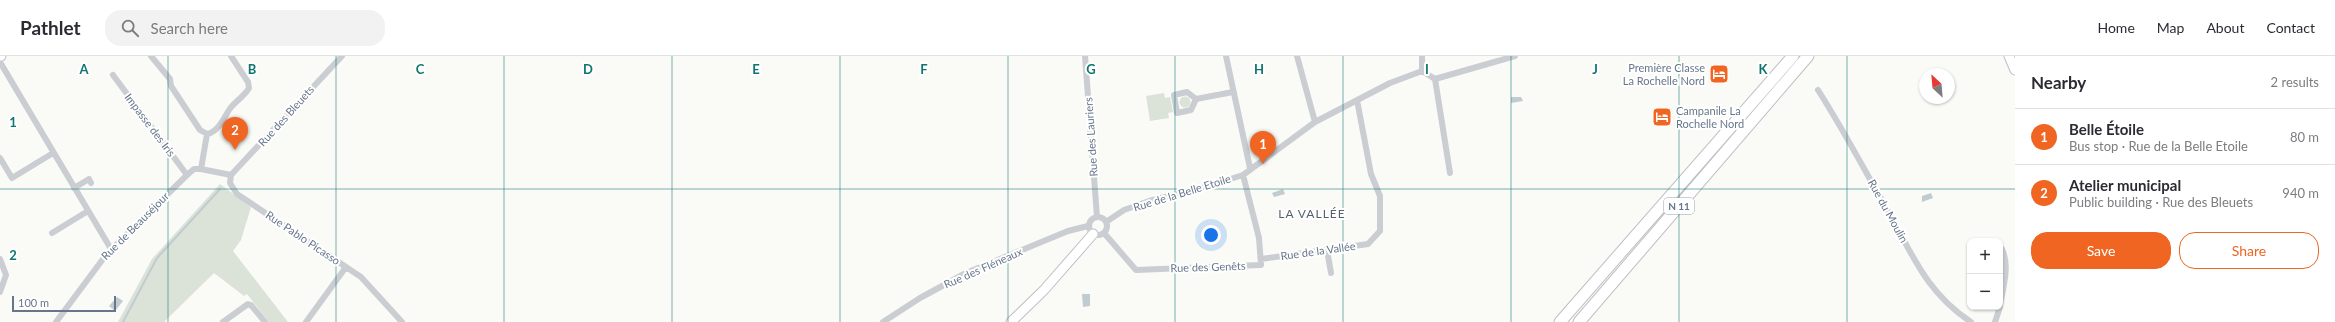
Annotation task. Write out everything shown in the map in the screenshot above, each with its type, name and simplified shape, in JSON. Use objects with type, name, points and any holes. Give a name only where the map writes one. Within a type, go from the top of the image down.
[{"type":"highway","name":"N 11","points":[[1774,78],[1789,56]]},
{"type":"highway","name":"N 11","points":[[1563,322],[1793,56]]},
{"type":"highway","name":"N 11","points":[[1579,322],[1808,56]]},
{"type":"highway","points":[[1780,89],[1815,56]]},
{"type":"highway","points":[[1560,322],[1605,272]]},
{"type":"street","points":[[151,56],[170,79],[171,86],[200,130],[207,134]]},
{"type":"street","points":[[207,134],[211,133],[228,115],[229,110],[248,88],[248,82],[231,56]]},
{"type":"street","name":"Rue des Bleuets","points":[[231,175],[342,56]]},
{"type":"street","name":"Rue des Lauriers","points":[[1085,56],[1097,217]]},
{"type":"street","points":[[1226,56],[1250,168]]},
{"type":"street","points":[[1297,56],[1315,122]]},
{"type":"street","points":[[1422,56],[1422,71],[1435,79],[1515,56]]},
{"type":"street","points":[[2009,56],[2015,70]]},
{"type":"street","points":[[0,62],[111,249]]},
{"type":"street","name":"Rue de la Belle Etoile","points":[[1106,222],[1124,210],[1149,201],[1195,190],[1243,174],[1315,122],[1390,83],[1422,71]]},
{"type":"street","name":"Impasse des Iris","points":[[113,75],[187,175]]},
{"type":"street","points":[[1435,79],[1450,173]]},
{"type":"street","name":"Rue du Moulin","points":[[1818,90],[1840,125],[1925,277],[1938,296],[1953,310],[1970,322]]},
{"type":"street","points":[[1196,99],[1234,92]]},
{"type":"street","name":"Rue de la Vallée","points":[[1261,259],[1368,244],[1380,231],[1380,196],[1371,174],[1357,100]]},
{"type":"street","points":[[207,134],[201,169],[231,175]]},
{"type":"street","points":[[0,158],[12,178],[53,153]]},
{"type":"street","name":"Rue de Beauséjour","points":[[56,322],[111,249],[187,175],[194,169],[201,169]]},
{"type":"street","name":"Rue des Genêts","points":[[1104,233],[1132,267],[1139,270],[1261,265],[1259,238],[1243,174]]},
{"type":"street","name":"Rue Pablo Picasso","points":[[231,175],[230,183],[237,194],[369,283],[402,322]]},
{"type":"street","points":[[74,188],[89,180],[91,183]]},
{"type":"street","points":[[52,233],[88,211]]},
{"type":"street","points":[[1011,322],[1044,290],[1090,230],[1092,219],[1097,217],[1106,222],[1106,229],[1104,233],[1097,236],[1090,230]]},
{"type":"street","name":"Rue des Fléneaux","points":[[883,322],[920,298],[966,273],[1073,229],[1090,230]]},
{"type":"street","points":[[1327,250],[1330,273]]},
{"type":"street","points":[[2003,251],[2006,257],[2003,287]]},
{"type":"street","points":[[0,259],[6,275],[0,292]]},
{"type":"street","points":[[306,322],[346,267]]},
{"type":"street","points":[[223,322],[248,304],[251,304],[265,322]]},
{"type":"street","points":[[1995,322],[1999,310]]},
{"type":"shaded area","points":[[1164,93],[1165,98],[1170,97],[1173,112],[1168,113],[1169,118],[1150,121],[1146,96]]},
{"type":"shaded area","points":[[1183,97],[1187,97],[1189,98],[1189,106],[1183,107],[1180,104],[1180,100]]},
{"type":"shaded area","points":[[1511,97],[1521,97],[1523,101],[1511,103]]},
{"type":"shaded area","points":[[220,184],[251,207],[241,240],[233,251],[288,322],[269,322],[247,294],[244,296],[214,273],[164,322],[118,322],[152,259]]},
{"type":"shaded area","points":[[1283,189],[1285,194],[1274,197],[1272,193]]},
{"type":"shaded area","points":[[1931,193],[1933,198],[1922,202],[1922,196]]},
{"type":"shaded area","points":[[1082,294],[1090,294],[1090,306],[1083,307]]},
{"type":"shaded area","points":[[117,297],[123,301],[115,311],[109,306]]},
{"type":"waterway","points":[[123,322],[157,258],[220,189]]},
{"type":"place","name":"Première Classe La Rochelle Nord","points":[[1719,74]]},
{"type":"place","name":"Campanile La Rochelle Nord","points":[[1662,117]]},
{"type":"place","name":"Atelier municipal","points":[[235,150]]},
{"type":"place","name":"Belle Étoile","points":[[1263,164]]},
{"type":"district","name":"LA VALLÉE","points":[[1312,214]]}]
